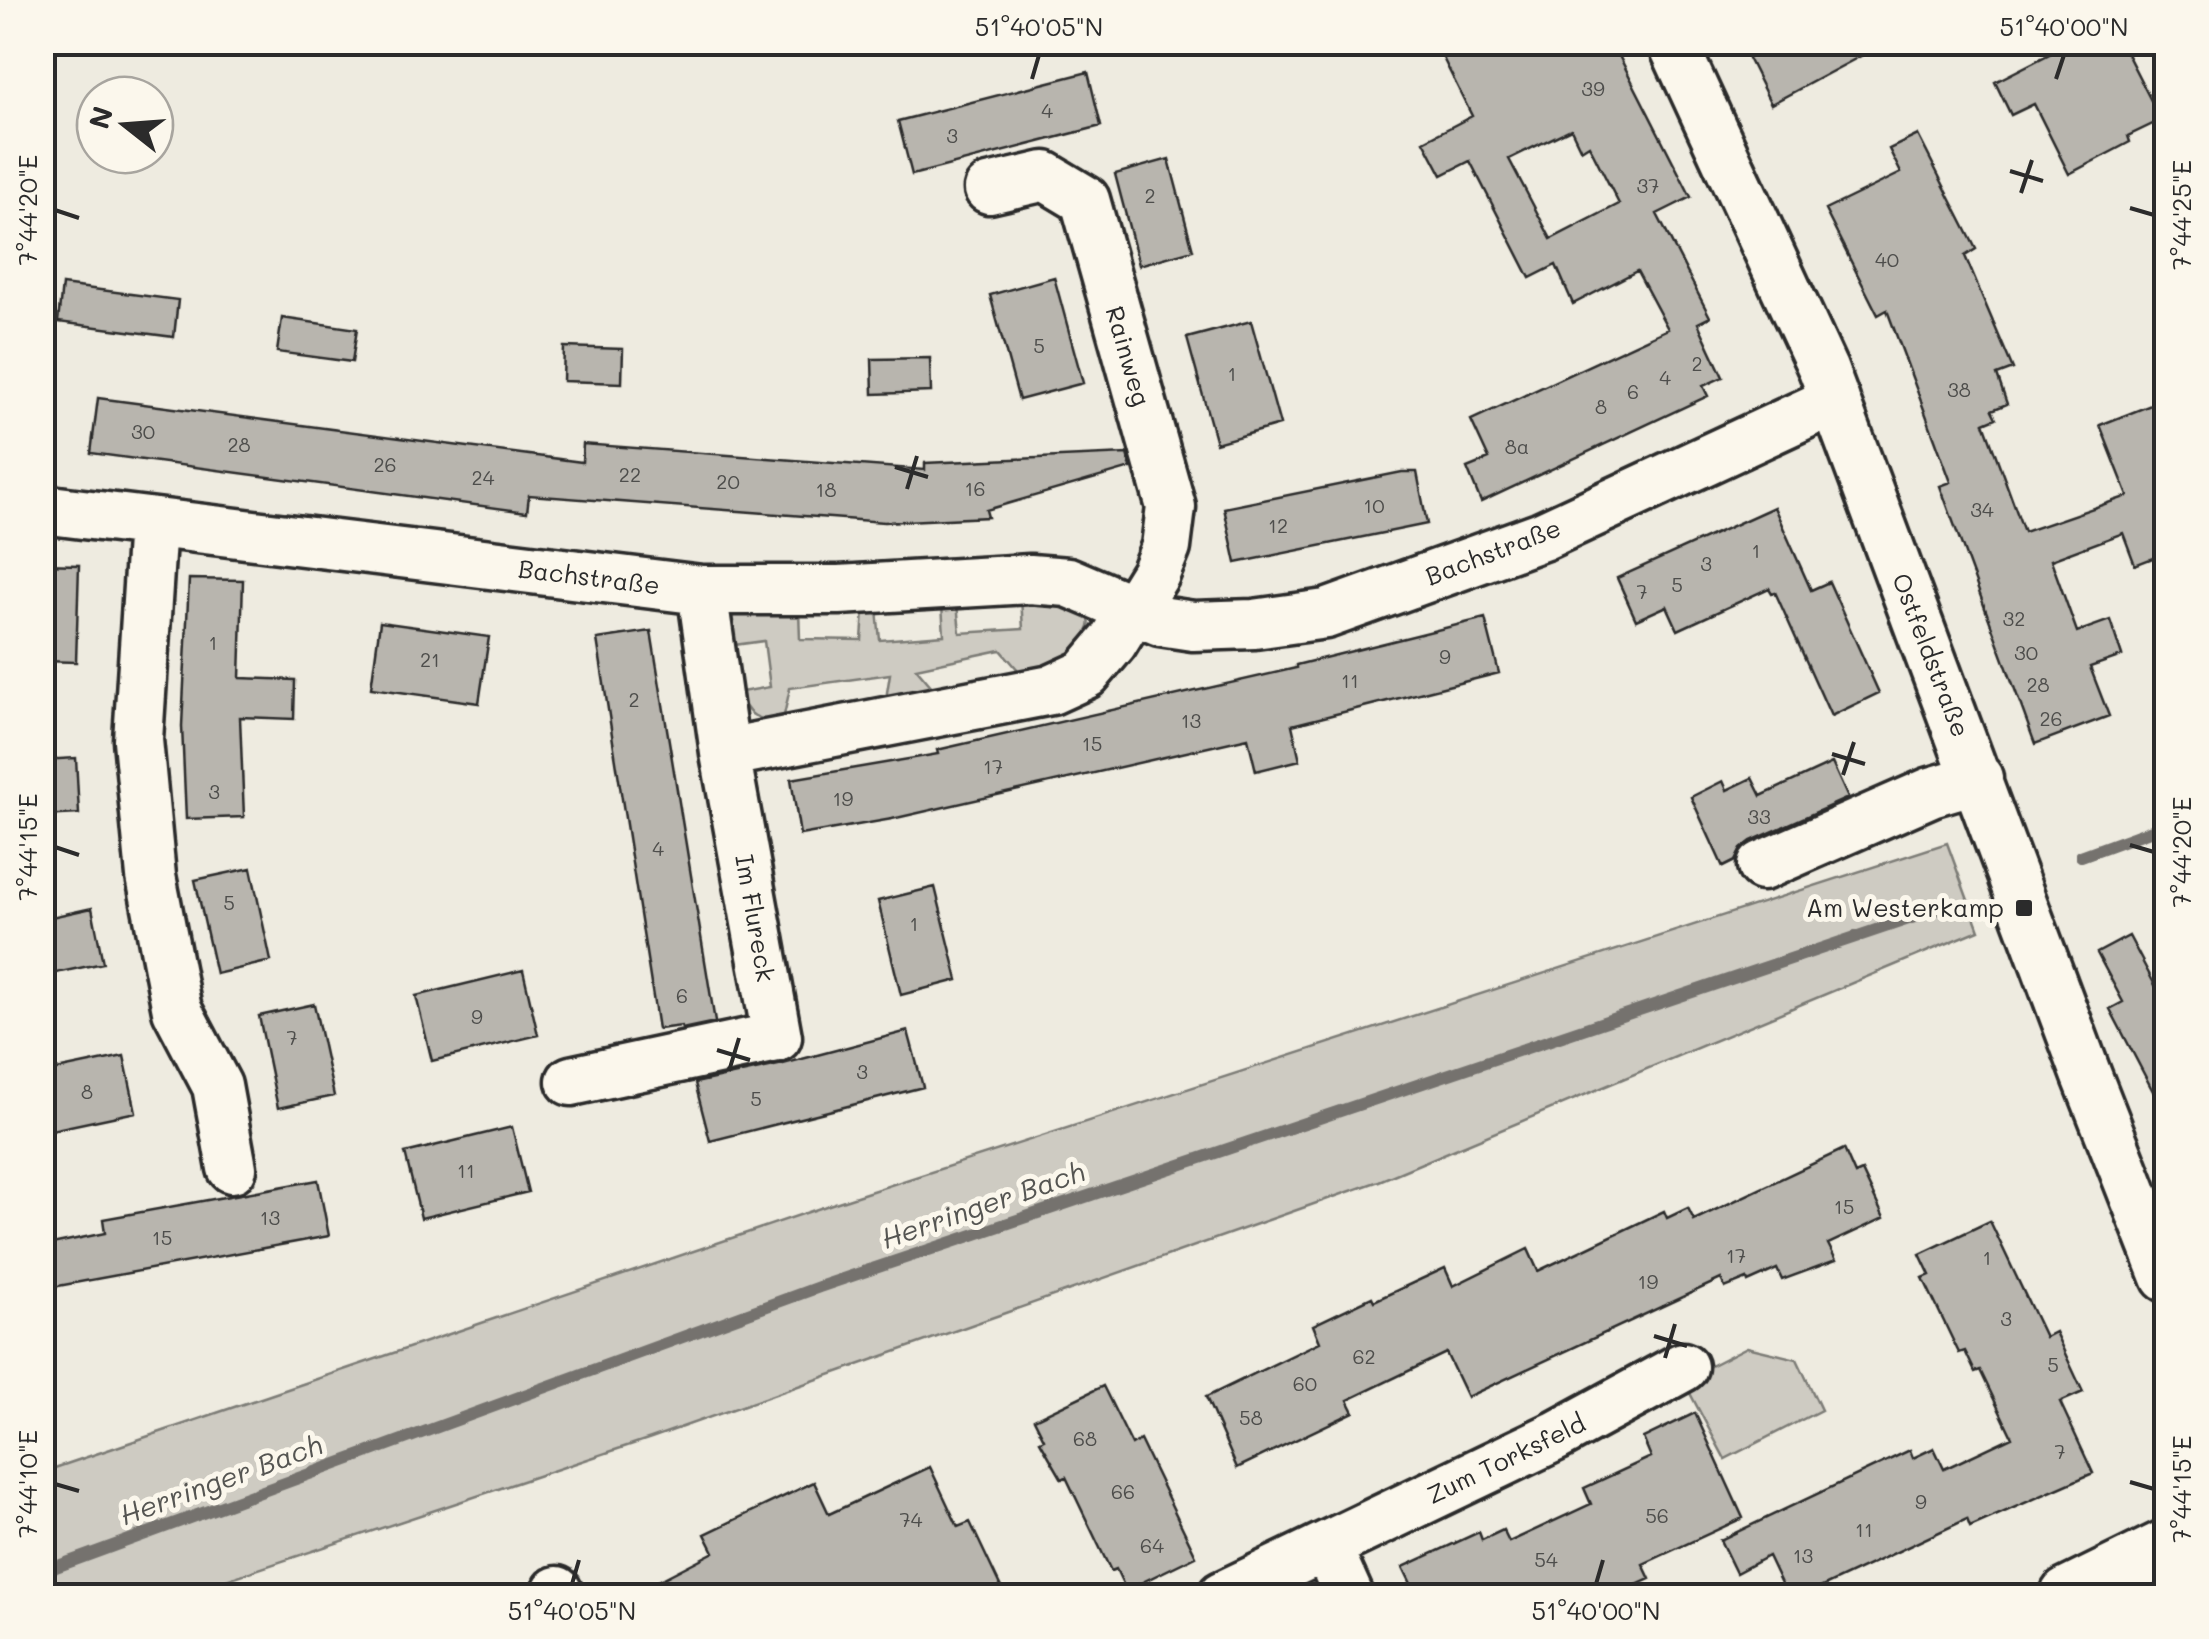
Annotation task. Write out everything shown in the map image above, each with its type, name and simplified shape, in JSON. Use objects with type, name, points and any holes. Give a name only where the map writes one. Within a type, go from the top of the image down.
[{"type":"main road","points":[[2068,1596],[2166,1548]]},
{"type":"street","name":"Ostfeldstraße","points":[[1672,42],[1835,400],[2087,1076],[2166,1276]]},
{"type":"street","name":"Rainweg","points":[[988,188],[1045,176],[1084,200],[1171,507],[1166,547],[1134,608]]},
{"type":"street","name":"Bachstraße","points":[[42,508],[702,590],[1068,582],[1160,621],[1193,626],[1254,624],[1326,614],[1542,536],[1835,400]]},
{"type":"street","points":[[152,524],[138,740],[151,876],[177,1010],[216,1086],[232,1168]]},
{"type":"street","name":"Im Flureck","points":[[571,1081],[777,1037],[724,753],[702,590]]},
{"type":"street","points":[[724,753],[1051,690],[1086,674],[1113,642],[1134,608]]},
{"type":"street","points":[[1762,866],[1931,792],[1978,778]]},
{"type":"street","name":"Zum Torksfeld","points":[[1222,1596],[1556,1436],[1683,1367]]},
{"type":"street","points":[[1327,1547],[1348,1596]]},
{"type":"shaded area","points":[[1021,598],[1075,607],[1089,619],[1087,632],[1063,670],[1024,677],[1001,650],[916,668],[938,694],[885,705],[890,674],[790,688],[783,720],[754,716],[743,700],[741,692],[770,687],[764,641],[734,645],[729,623],[733,614],[799,609],[800,639],[862,640],[864,610],[877,610],[880,640],[944,635],[942,605],[957,604],[960,633],[1023,629]]},
{"type":"shaded area","points":[[1947,843],[1979,930],[1379,1181],[651,1438],[178,1596],[43,1596],[43,1472],[835,1203]]},
{"type":"shaded area","points":[[1747,1347],[1797,1359],[1821,1410],[1725,1459],[1683,1380]]},
{"type":"building","points":[[1435,42],[1612,42],[1691,197],[1657,214],[1710,317],[1698,323],[1723,377],[1703,386],[1708,396],[1481,502],[1467,468],[1489,459],[1471,420],[1668,329],[1637,271],[1573,304],[1556,265],[1530,278],[1470,161],[1442,175],[1424,141],[1472,116]],"holes":[[[1571,129],[1581,150],[1589,145],[1619,204],[1551,239],[1509,159]]]},
{"type":"building","points":[[1740,42],[1887,42],[1771,104]]},
{"type":"building","points":[[2073,42],[2121,42],[2161,120],[2128,136],[2130,142],[2069,174],[2034,104],[2011,115],[1995,82]]},
{"type":"building","points":[[1088,72],[1101,126],[912,175],[898,121]]},
{"type":"building","points":[[1918,135],[1976,249],[1965,256],[2013,369],[1997,375],[2007,404],[1992,410],[1996,418],[1984,423],[2024,532],[2128,496],[2100,425],[2166,399],[2166,553],[2135,565],[2123,533],[2051,560],[2077,632],[2110,620],[2122,656],[2090,667],[2109,716],[2035,744],[1940,486],[1951,482],[1887,310],[1878,315],[1825,210],[1901,173],[1889,149]]},
{"type":"building","points":[[1169,159],[1193,250],[1139,265],[1115,174]]},
{"type":"building","points":[[1054,277],[1083,383],[1019,400],[990,295]]},
{"type":"building","points":[[62,285],[178,300],[174,337],[58,322]]},
{"type":"building","points":[[282,318],[357,329],[352,362],[277,352]]},
{"type":"building","points":[[1251,321],[1280,425],[1216,443],[1187,338]]},
{"type":"building","points":[[564,347],[623,349],[622,383],[563,381]]},
{"type":"building","points":[[930,358],[931,392],[873,394],[872,359]]},
{"type":"building","points":[[98,398],[582,462],[583,444],[925,470],[925,463],[1127,454],[1131,468],[986,510],[988,517],[884,522],[529,495],[527,512],[91,453]]},
{"type":"building","points":[[1417,472],[1427,524],[1236,563],[1224,508]]},
{"type":"building","points":[[1774,507],[1811,590],[1829,582],[1879,693],[1831,716],[1775,592],[1769,588],[1678,630],[1667,606],[1636,620],[1617,578]]},
{"type":"building","points":[[42,564],[79,565],[76,662],[42,661]]},
{"type":"building","points":[[189,579],[243,580],[240,678],[295,680],[294,719],[240,717],[244,817],[186,819],[182,726]]},
{"type":"building","points":[[1485,618],[1499,673],[1292,725],[1300,760],[1256,771],[1248,738],[892,819],[800,835],[791,779],[938,754],[937,750],[1296,668]]},
{"type":"building","points":[[380,622],[489,637],[479,703],[371,688]]},
{"type":"building","points":[[651,631],[715,1022],[682,1029],[658,1029],[597,639]]},
{"type":"building","points":[[76,758],[79,814],[42,816],[42,760]]},
{"type":"building","points":[[1832,763],[1848,798],[1751,841],[1735,861],[1723,867],[1691,797],[1723,781],[1727,790],[1752,778],[1761,796]]},
{"type":"building","points":[[251,868],[271,961],[216,974],[195,880]]},
{"type":"building","points":[[935,887],[958,980],[901,995],[878,901]]},
{"type":"building","points":[[92,908],[103,963],[42,976],[42,919]]},
{"type":"building","points":[[2129,936],[2166,1006],[2166,1116],[2110,1009],[2123,1002],[2097,953]]},
{"type":"building","points":[[523,970],[538,1035],[432,1061],[416,996]]},
{"type":"building","points":[[314,1004],[334,1096],[278,1108],[259,1016]]},
{"type":"building","points":[[908,1031],[923,1087],[710,1141],[695,1083]]},
{"type":"building","points":[[124,1056],[136,1112],[42,1132],[42,1073]]},
{"type":"building","points":[[512,1127],[528,1192],[421,1218],[405,1153]]},
{"type":"building","points":[[1844,1149],[1855,1174],[1862,1171],[1884,1218],[1828,1244],[1836,1260],[1782,1280],[1777,1269],[1725,1288],[1721,1279],[1467,1397],[1446,1353],[1348,1400],[1354,1412],[1237,1468],[1206,1397],[1320,1342],[1313,1325],[1445,1268],[1453,1286],[1528,1249],[1538,1271],[1664,1211],[1667,1218],[1688,1208],[1694,1220]]},
{"type":"building","points":[[318,1180],[329,1236],[42,1289],[42,1246],[105,1233],[103,1219]]},
{"type":"building","points":[[1990,1221],[2045,1337],[2055,1332],[2083,1392],[2060,1402],[2093,1473],[1970,1527],[1967,1519],[1803,1596],[1787,1596],[1768,1556],[1736,1573],[1720,1540],[1910,1450],[1913,1458],[1934,1448],[1944,1469],[2012,1437],[1980,1370],[1975,1372],[1965,1351],[1959,1353],[1923,1278],[1930,1275],[1920,1254]]},
{"type":"building","points":[[1103,1386],[1132,1445],[1140,1440],[1196,1556],[1126,1590],[1116,1569],[1111,1571],[1066,1477],[1062,1479],[1040,1441],[1044,1439],[1034,1419]]},
{"type":"building","points":[[1695,1413],[1743,1518],[1643,1564],[1650,1579],[1612,1596],[1417,1596],[1403,1567],[1479,1532],[1482,1540],[1503,1530],[1509,1542],[1591,1504],[1584,1488],[1651,1457],[1643,1438]]},
{"type":"building","points":[[930,1467],[958,1527],[970,1522],[1005,1596],[629,1596],[714,1552],[705,1534],[814,1482],[829,1514]]},
{"type":"waterway","name":"Herringer Bach","points":[[2081,856],[2166,825]]},
{"type":"waterway","name":"Herringer Bach","points":[[42,1572],[819,1287],[1947,906]]},
{"type":"place","name":"Am Westerkamp","points":[[2024,908]]}]
